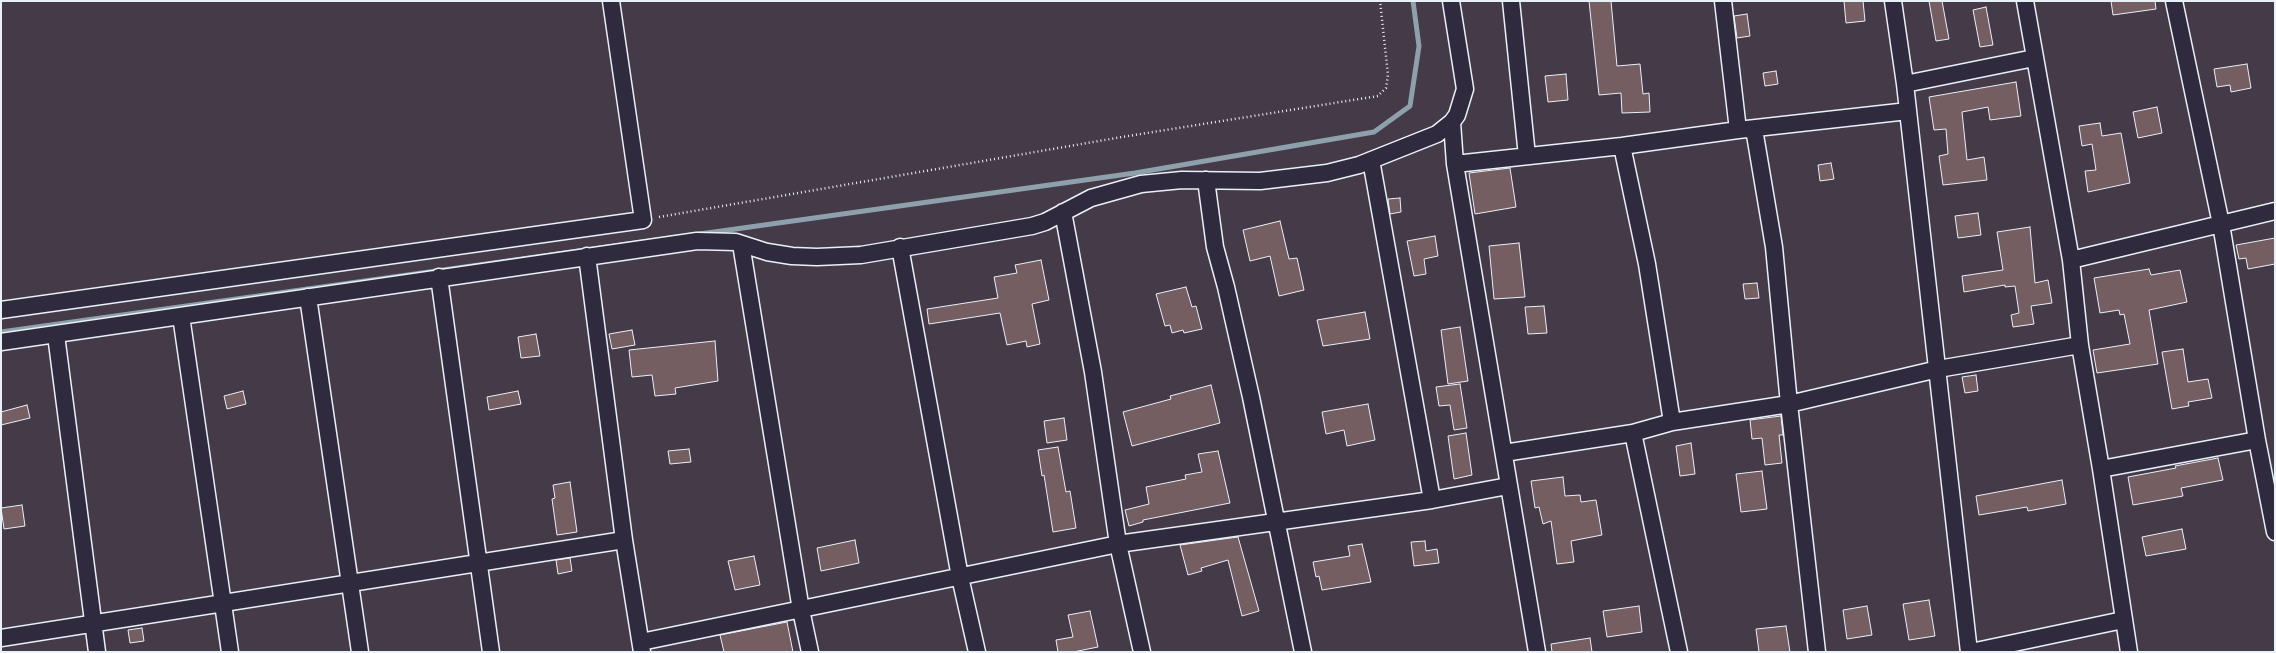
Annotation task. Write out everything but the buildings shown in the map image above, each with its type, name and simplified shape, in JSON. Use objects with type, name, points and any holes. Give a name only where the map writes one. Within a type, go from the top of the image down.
[{"type":"street","points":[[1,310],[643,220],[611,1]]},
{"type":"street","points":[[1,342],[439,277],[703,240],[741,244],[767,252],[817,257],[861,255],[900,247],[1032,226],[1045,222],[1091,198],[1141,184],[1182,180],[1254,181],[1294,178],[1333,171],[1371,160],[1437,134],[1452,122],[1461,107],[1465,89],[1451,1]]},
{"type":"street","points":[[1511,1],[1527,156]]},
{"type":"street","points":[[1724,1],[1746,129],[1774,247],[1789,404],[1817,652]]},
{"type":"street","points":[[1893,1],[1905,84],[1970,652],[2122,620]]},
{"type":"street","points":[[2025,1],[2071,260],[2080,345],[2101,469],[2122,620],[2129,652]]},
{"type":"street","points":[[2174,1],[2221,224],[2257,440],[2270,470],[2275,532]]},
{"type":"street","points":[[1905,84],[2034,58]]},
{"type":"street","points":[[1455,164],[1622,146],[1746,129],[1908,111]]},
{"type":"street","points":[[1452,122],[1455,164],[1537,652]]},
{"type":"street","points":[[1622,146],[1647,264],[1672,422]]},
{"type":"street","points":[[1371,160],[1432,500]]},
{"type":"street","points":[[1206,180],[1215,247],[1230,302],[1303,652]]},
{"type":"street","points":[[1063,212],[1094,372],[1118,544],[1142,652]]},
{"type":"street","points":[[2071,260],[2275,212]]},
{"type":"street","points":[[741,244],[801,610],[810,652]]},
{"type":"street","points":[[900,247],[960,577],[977,652]]},
{"type":"street","points":[[586,256],[624,540],[642,647],[801,610],[1118,544],[1432,500],[1508,486]]},
{"type":"street","points":[[439,277],[491,652]]},
{"type":"street","points":[[308,297],[360,652]]},
{"type":"street","points":[[181,316],[230,652]]},
{"type":"street","points":[[56,335],[97,652]]},
{"type":"street","points":[[1504,453],[1633,433],[1672,422],[1789,404],[1938,369],[2080,345]]},
{"type":"street","points":[[1633,433],[1679,652]]},
{"type":"street","points":[[2101,469],[2257,440]]},
{"type":"street","points":[[1,638],[92,622],[349,584],[624,540]]},
{"type":"path","points":[[643,220],[1115,138],[1378,96],[1386,88],[1388,74],[1380,1]]},
{"type":"waterway","points":[[1,332],[1135,173],[1374,132],[1410,106],[1419,46],[1413,1]]}]
